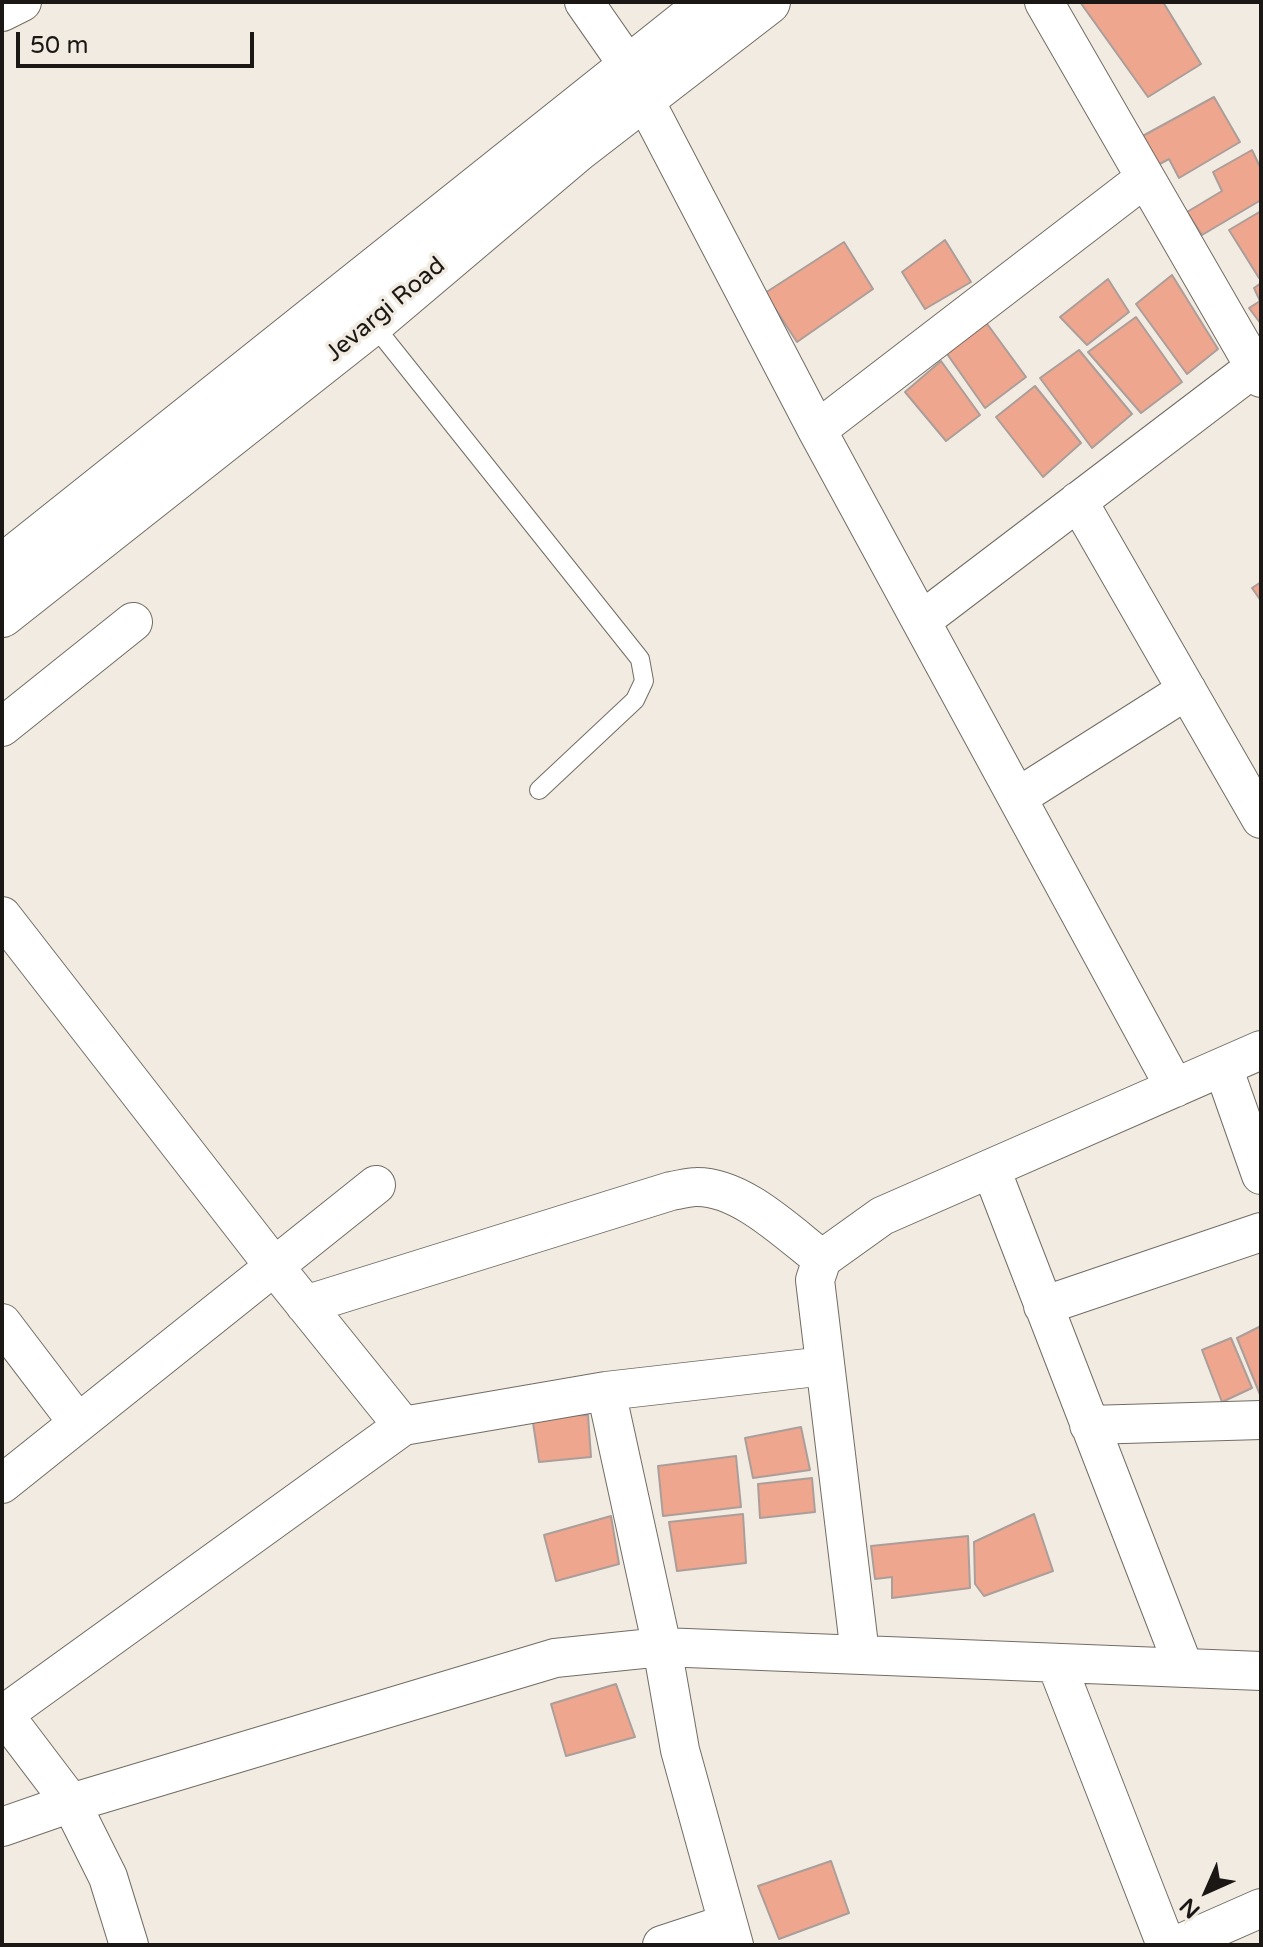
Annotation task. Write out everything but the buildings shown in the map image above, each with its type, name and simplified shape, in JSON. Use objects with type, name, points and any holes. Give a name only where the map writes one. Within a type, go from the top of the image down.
[{"type":"main road","points":[[2,567],[637,84],[711,2]]},
{"type":"main road","name":"Jevargi Road","points":[[2,615],[372,323],[579,148],[637,84],[768,2]]},
{"type":"street","points":[[2,12],[22,2]]},
{"type":"street","points":[[584,2],[637,84],[817,430],[1175,1088]]},
{"type":"street","points":[[921,621],[1078,501],[1258,372],[1044,2]]},
{"type":"street","points":[[817,430],[1145,178]]},
{"type":"street","points":[[1078,501],[1261,819]]},
{"type":"street","points":[[2,727],[133,622]]},
{"type":"street","points":[[1018,797],[1187,690]]},
{"type":"street","points":[[2,916],[274,1266],[403,1426]]},
{"type":"street","points":[[860,1654],[815,1280],[822,1259],[882,1216],[1261,1050]]},
{"type":"street","points":[[1223,1067],[1261,1175]]},
{"type":"street","points":[[991,1169],[1184,1668]]},
{"type":"street","points":[[2,1484],[376,1185]]},
{"type":"street","points":[[305,1305],[671,1191],[696,1186],[721,1190],[745,1201],[822,1259]]},
{"type":"street","points":[[1043,1306],[1261,1232]]},
{"type":"street","points":[[2,1323],[78,1423]]},
{"type":"street","points":[[129,1945],[108,1877],[71,1803],[3,1713],[403,1426],[606,1391],[825,1366]]},
{"type":"street","points":[[606,1391],[662,1647],[680,1750],[730,1934],[662,1945]]},
{"type":"street","points":[[1089,1425],[1261,1420]]},
{"type":"street","points":[[2,1827],[71,1803],[555,1658],[662,1647],[1261,1671]]},
{"type":"street","points":[[1056,1663],[1166,1945]]},
{"type":"street","points":[[1177,1945],[1261,1908]]},
{"type":"lane","points":[[372,323],[640,659],[644,681],[635,700],[539,790]]}]
